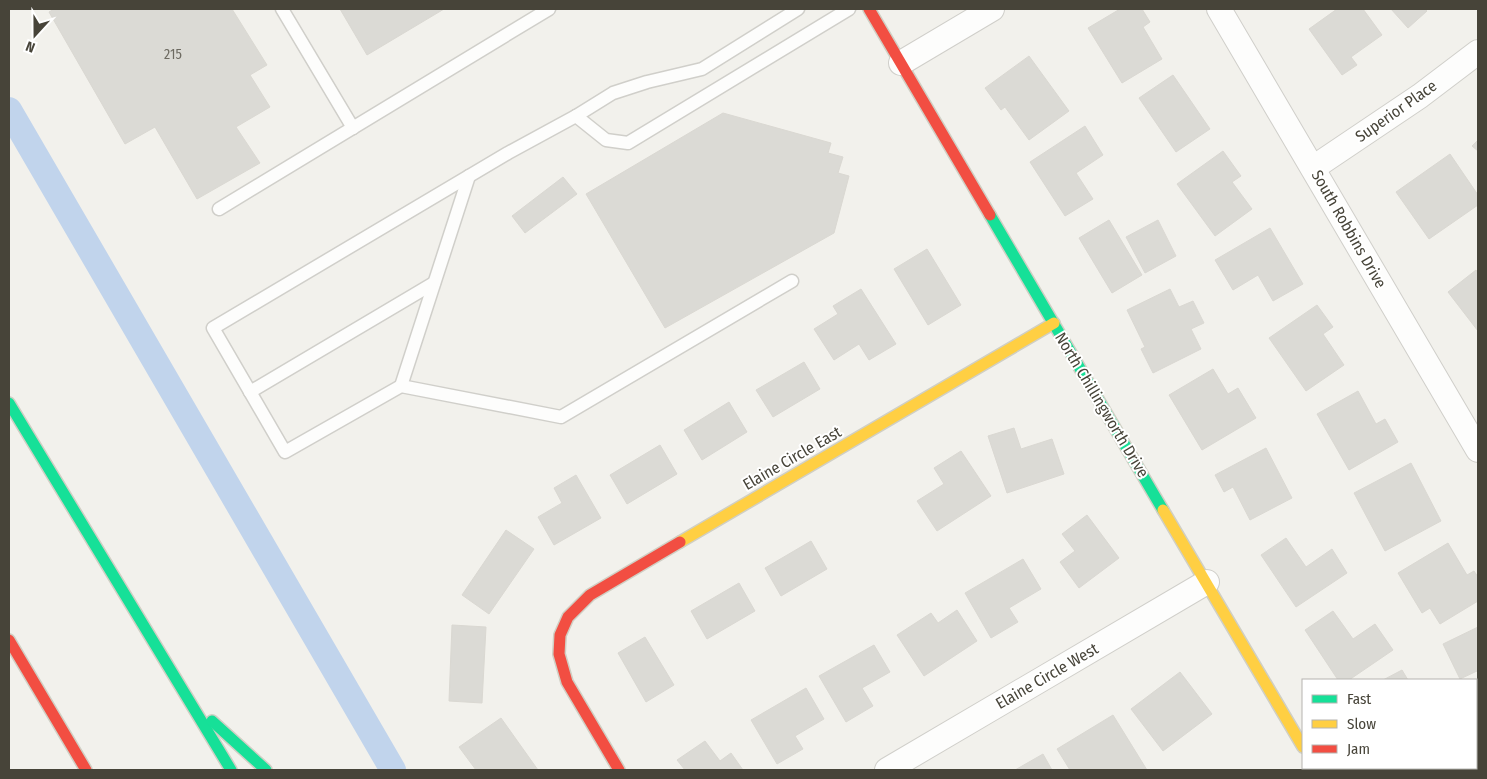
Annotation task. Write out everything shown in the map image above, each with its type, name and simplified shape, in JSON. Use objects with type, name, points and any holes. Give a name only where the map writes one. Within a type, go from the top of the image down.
[{"type":"main road","name":"North Chillingworth Drive","points":[[869,9],[1302,745]]},
{"type":"main road","name":"Elaine Circle East","points":[[619,770],[568,682],[559,654],[560,635],[568,617],[590,595],[1054,323]]},
{"type":"main road","points":[[9,403],[231,770]]},
{"type":"main road","points":[[9,640],[86,770]]},
{"type":"main road","points":[[192,703],[266,770]]},
{"type":"street","points":[[901,63],[992,9]]},
{"type":"street","name":"South Robbins Drive","points":[[1219,9],[1313,168],[1472,424],[1478,450]]},
{"type":"street","name":"Superior Place","points":[[1313,168],[1420,96],[1478,52]]},
{"type":"street","name":"Elaine Circle West","points":[[887,770],[1206,582]]},
{"type":"lane","points":[[282,9],[353,128]]},
{"type":"lane","points":[[219,209],[550,9]]},
{"type":"lane","points":[[792,280],[561,417],[401,386],[285,452],[213,328],[613,93],[647,82],[702,69],[798,9]]},
{"type":"lane","points":[[576,116],[606,140],[628,144],[849,9]]},
{"type":"lane","points":[[401,386],[469,176]]},
{"type":"lane","points":[[250,392],[434,283]]},
{"type":"building","points":[[54,9],[232,9],[267,65],[250,75],[270,107],[236,127],[260,163],[197,199],[155,127],[125,144],[49,12]]},
{"type":"building","points":[[340,9],[444,9],[367,55]]},
{"type":"building","points":[[1120,9],[1142,9],[1150,22],[1143,27],[1162,59],[1122,83],[1088,28]]},
{"type":"building","points":[[1337,9],[1363,9],[1382,35],[1351,57],[1357,65],[1342,75],[1309,29]]},
{"type":"building","points":[[1391,9],[1425,9],[1427,11],[1408,28]]},
{"type":"building","points":[[1029,56],[1069,111],[1029,140],[1005,107],[1001,110],[985,88]]},
{"type":"building","points":[[1173,75],[1210,129],[1176,152],[1139,98]]},
{"type":"building","points":[[723,113],[831,143],[828,153],[843,157],[838,173],[849,176],[834,233],[665,328],[586,194]]},
{"type":"building","points":[[1085,126],[1103,155],[1076,173],[1093,199],[1065,216],[1030,162]]},
{"type":"building","points":[[1478,140],[1478,151],[1472,146]]},
{"type":"building","points":[[1223,151],[1241,176],[1232,182],[1252,209],[1215,236],[1177,184]]},
{"type":"building","points":[[1450,154],[1478,195],[1478,205],[1429,239],[1396,192]]},
{"type":"building","points":[[563,177],[577,194],[525,233],[512,216]]},
{"type":"building","points":[[1109,220],[1142,275],[1112,293],[1079,238]]},
{"type":"building","points":[[1158,220],[1176,256],[1145,273],[1126,237]]},
{"type":"building","points":[[1270,228],[1303,284],[1273,301],[1258,275],[1233,290],[1215,260]]},
{"type":"building","points":[[927,249],[961,305],[928,325],[894,269]]},
{"type":"building","points":[[1476,270],[1478,273],[1478,331],[1448,292]]},
{"type":"building","points":[[861,289],[896,344],[869,360],[859,344],[834,360],[814,329],[838,314],[833,306]]},
{"type":"building","points":[[1170,289],[1179,307],[1193,301],[1204,323],[1191,329],[1201,349],[1153,373],[1141,349],[1145,347],[1127,310]]},
{"type":"building","points":[[1317,305],[1333,327],[1323,334],[1344,365],[1306,391],[1269,338]]},
{"type":"building","points":[[804,362],[820,389],[773,417],[756,390]]},
{"type":"building","points":[[1213,369],[1228,394],[1238,388],[1256,418],[1202,450],[1169,395]]},
{"type":"building","points":[[1358,391],[1376,424],[1385,419],[1398,442],[1349,470],[1317,414]]},
{"type":"building","points":[[729,402],[747,432],[702,460],[684,430]]},
{"type":"building","points":[[1014,428],[1021,449],[1052,439],[1064,474],[1007,493],[988,436]]},
{"type":"building","points":[[660,445],[677,474],[627,504],[610,475]]},
{"type":"building","points":[[1266,448],[1292,498],[1250,520],[1233,487],[1224,492],[1215,475]]},
{"type":"building","points":[[961,451],[991,496],[937,531],[917,501],[944,484],[934,468]]},
{"type":"building","points":[[1411,463],[1441,521],[1385,551],[1354,493]]},
{"type":"building","points":[[576,475],[601,518],[554,545],[538,517],[562,503],[554,488]]},
{"type":"building","points":[[1087,515],[1119,558],[1079,588],[1060,562],[1075,551],[1062,534]]},
{"type":"building","points":[[506,530],[534,549],[489,614],[462,595]]},
{"type":"building","points":[[1286,538],[1306,567],[1332,549],[1347,573],[1296,607],[1261,555]]},
{"type":"building","points":[[811,541],[827,569],[781,596],[765,568]]},
{"type":"building","points":[[1448,543],[1467,575],[1474,571],[1478,577],[1478,601],[1440,624],[1430,608],[1422,613],[1398,573]]},
{"type":"building","points":[[1023,559],[1041,589],[1009,608],[1018,622],[991,638],[965,593]]},
{"type":"building","points":[[739,583],[755,611],[707,639],[691,611]]},
{"type":"building","points":[[957,610],[977,641],[924,676],[897,635],[931,613],[938,623]]},
{"type":"building","points":[[1333,611],[1353,639],[1375,624],[1393,650],[1350,679],[1337,679],[1305,630]]},
{"type":"building","points":[[452,625],[486,627],[482,703],[449,701]]},
{"type":"building","points":[[1478,627],[1478,674],[1477,671],[1460,679],[1443,644]]},
{"type":"building","points":[[645,637],[674,685],[646,702],[618,653]]},
{"type":"building","points":[[874,645],[890,672],[862,688],[873,706],[846,722],[819,676]]},
{"type":"building","points":[[1402,670],[1407,679],[1385,679]]},
{"type":"building","points":[[1180,672],[1212,714],[1163,751],[1131,709]]},
{"type":"building","points":[[806,688],[824,719],[795,736],[803,749],[777,764],[751,720]]},
{"type":"building","points":[[1113,715],[1147,770],[1070,770],[1057,749]]},
{"type":"building","points":[[501,718],[538,770],[476,770],[459,747]]},
{"type":"building","points":[[705,741],[720,761],[731,753],[743,770],[685,770],[677,760]]},
{"type":"building","points":[[1043,754],[1052,770],[1015,770]]},
{"type":"waterway","points":[[9,110],[393,770]]},
{"type":"traffic: fast","points":[[990,215],[1163,510]]},
{"type":"traffic: fast","points":[[9,403],[231,770]]},
{"type":"traffic: fast","points":[[212,721],[266,770]]},
{"type":"traffic: slow","points":[[680,542],[1054,323]]},
{"type":"traffic: slow","points":[[1163,510],[1302,745]]},
{"type":"traffic: jam","points":[[869,9],[990,215]]},
{"type":"traffic: jam","points":[[619,770],[567,682],[559,654],[560,635],[568,617],[590,595],[680,542]]},
{"type":"traffic: jam","points":[[9,640],[86,770]]}]
